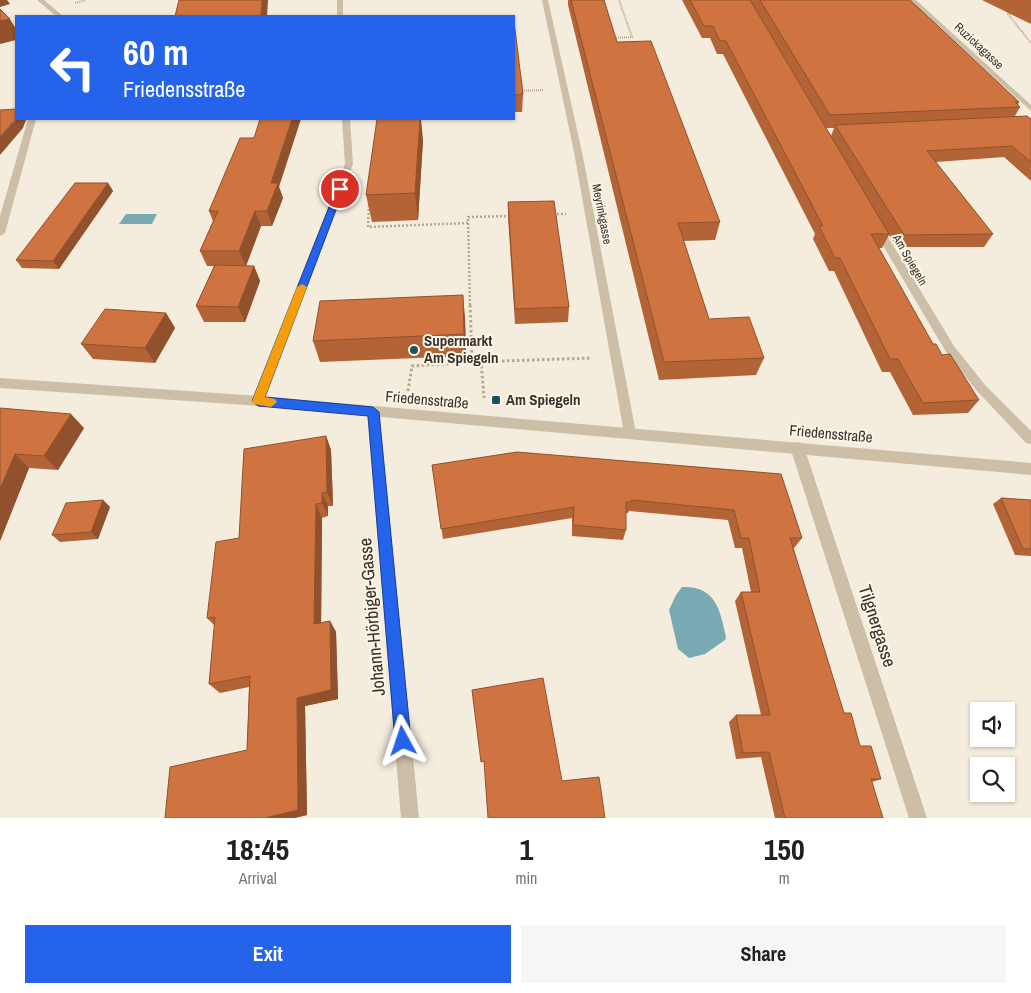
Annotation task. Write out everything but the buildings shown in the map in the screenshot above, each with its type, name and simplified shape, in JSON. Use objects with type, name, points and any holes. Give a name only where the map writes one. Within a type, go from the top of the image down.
[{"type":"street","points":[[40,0],[59,15]]},
{"type":"street","points":[[340,0],[340,15]]},
{"type":"street","name":"Meyrinkgasse","points":[[545,0],[571,118],[630,433]]},
{"type":"street","name":"Ruzickagasse","points":[[912,0],[1031,109]]},
{"type":"street","points":[[0,233],[32,120]]},
{"type":"street","points":[[258,401],[349,164],[346,120]]},
{"type":"street","name":"Am Spiegeln","points":[[869,214],[950,349],[981,388],[1031,439]]},
{"type":"street","name":"Friedensstraße","points":[[0,383],[258,401],[1031,469]]},
{"type":"street","name":"Johann-Hörbiger-Gasse","points":[[373,412],[410,818]]},
{"type":"street","name":"Tilgnergasse","points":[[797,447],[918,818]]},
{"type":"path","points":[[77,2],[86,0]]},
{"type":"path","points":[[612,38],[632,37],[619,0]]},
{"type":"path","points":[[1016,13],[1008,14],[1031,43]]},
{"type":"path","points":[[335,201],[370,199],[368,227],[468,223]]},
{"type":"path","points":[[468,217],[472,362]]},
{"type":"path","points":[[404,414],[412,366],[481,361],[616,357]]},
{"type":"path","points":[[481,361],[486,422]]},
{"type":"water","points":[[126,214],[157,214],[152,224],[119,224]]},
{"type":"water","points":[[682,587],[693,588],[709,595],[718,609],[726,637],[725,640],[705,654],[689,658],[678,649],[669,610]]},
{"type":"slow traffic","points":[[271,402],[258,401],[302,287]]},
{"type":"place","name":"Supermarkt Am Spiegeln","points":[[414,350]]},
{"type":"place","name":"Am Spiegeln","points":[[496,400]]},
{"type":"route","points":[[340,189],[258,401],[373,412],[403,741]]}]
